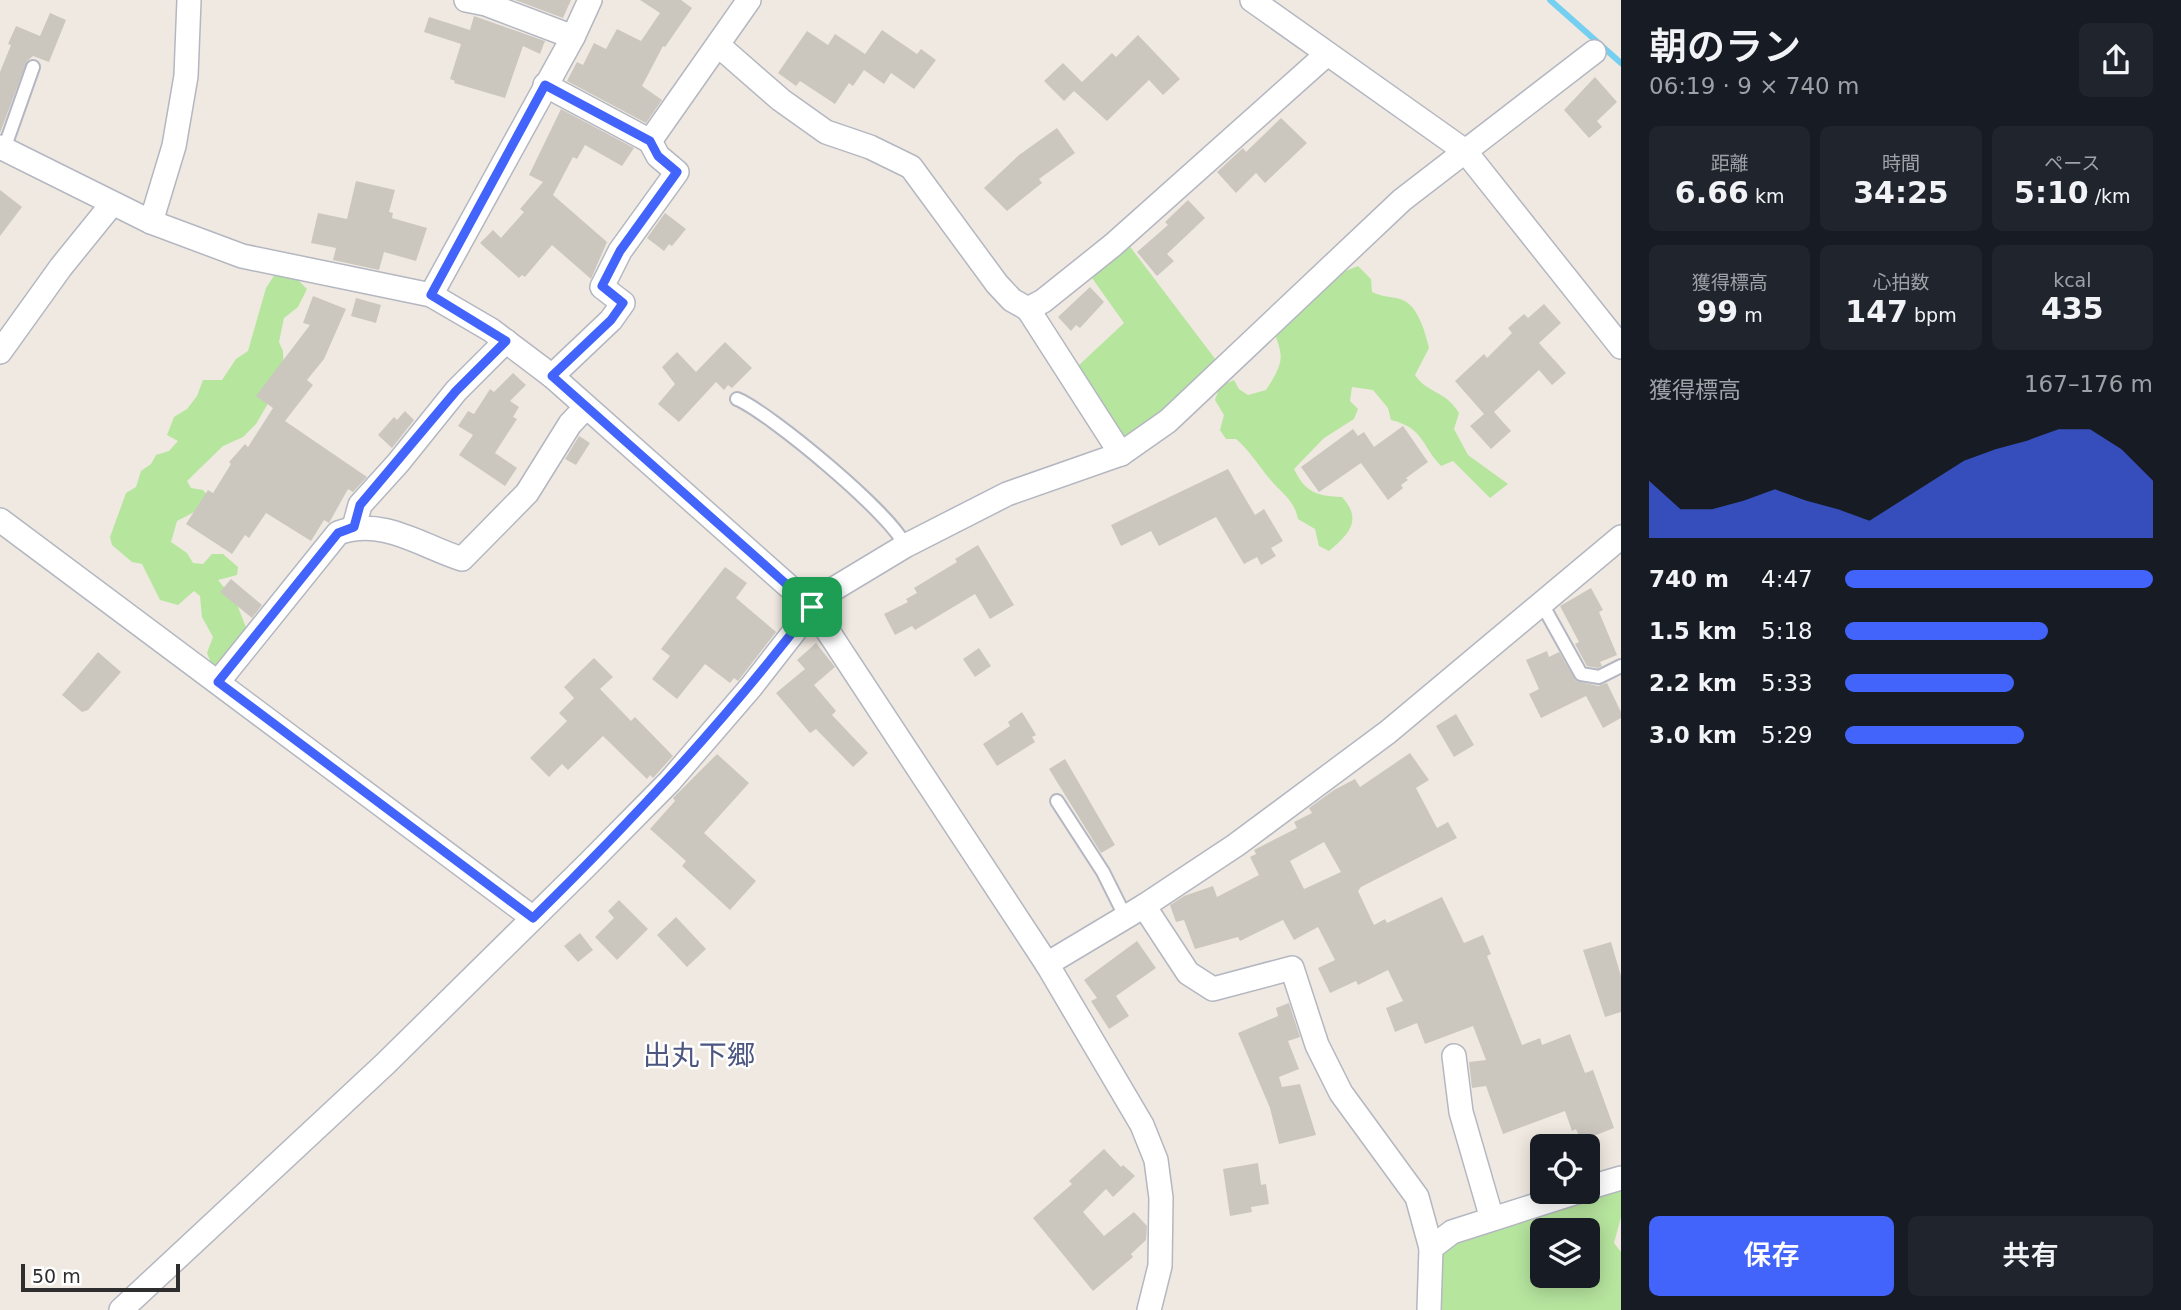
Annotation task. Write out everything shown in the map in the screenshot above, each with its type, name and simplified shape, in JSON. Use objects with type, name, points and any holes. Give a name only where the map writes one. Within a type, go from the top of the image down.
[{"type":"street","points":[[151,222],[174,146],[186,76],[189,0]]},
{"type":"street","points":[[466,0],[486,4],[573,37]]},
{"type":"street","points":[[431,295],[573,37],[590,0]]},
{"type":"street","points":[[650,141],[749,0]]},
{"type":"street","points":[[1252,0],[1465,151],[1621,347]]},
{"type":"street","points":[[718,45],[781,100],[826,132],[911,167],[997,284],[1012,300],[1028,309],[1121,454]]},
{"type":"street","points":[[121,1310],[385,1064],[670,781],[751,687],[822,596],[905,546],[1007,494],[1121,454],[1168,421],[1402,200],[1594,52]]},
{"type":"street","points":[[1028,309],[1043,301],[1113,245],[1327,54]]},
{"type":"street","points":[[545,85],[650,141],[658,156],[677,172],[620,251],[602,286],[623,303],[611,320],[552,376]]},
{"type":"street","points":[[2,148],[151,222],[242,256],[431,295],[506,341],[552,376],[812,607],[1047,964],[1142,1125],[1156,1160],[1161,1198],[1160,1266],[1149,1310]]},
{"type":"street","points":[[0,352],[61,267],[112,204]]},
{"type":"street","points":[[354,527],[360,505],[456,391],[506,341]]},
{"type":"street","points":[[218,682],[338,533],[354,527],[388,529],[462,559],[527,493],[570,424],[586,407]]},
{"type":"street","points":[[0,520],[533,918]]},
{"type":"street","points":[[1047,964],[1236,845],[1388,732],[1621,537]]},
{"type":"street","points":[[1135,911],[1188,973],[1213,989],[1292,968],[1317,1045],[1341,1093],[1417,1197],[1431,1248],[1429,1310]]},
{"type":"street","points":[[1454,1056],[1461,1112],[1492,1219]]},
{"type":"street","points":[[1600,1184],[1621,1178]]},
{"type":"street","points":[[1431,1248],[1452,1231],[1539,1204]]},
{"type":"lane","points":[[2,148],[33,67]]},
{"type":"lane","points":[[737,399],[774,423],[824,464],[892,525],[905,546]]},
{"type":"lane","points":[[1542,604],[1581,674],[1600,677],[1621,666]]},
{"type":"lane","points":[[1057,801],[1103,872],[1135,911]]},
{"type":"green space","points":[[1128,244],[1219,364],[1165,412],[1127,440],[1078,366],[1124,323],[1092,278]]},
{"type":"green space","points":[[1358,266],[1371,279],[1372,292],[1400,299],[1416,312],[1429,348],[1415,375],[1426,386],[1448,400],[1459,413],[1454,429],[1468,455],[1508,484],[1490,498],[1453,461],[1441,466],[1416,433],[1402,423],[1391,420],[1388,408],[1373,390],[1352,387],[1350,401],[1358,409],[1354,419],[1324,438],[1294,469],[1307,488],[1318,494],[1342,497],[1352,513],[1351,526],[1347,533],[1329,551],[1319,546],[1315,529],[1298,519],[1290,501],[1246,448],[1236,439],[1226,439],[1220,430],[1224,415],[1215,400],[1220,386],[1234,380],[1239,389],[1248,395],[1266,390],[1274,378],[1280,353],[1271,316],[1280,298],[1289,296],[1312,301],[1343,272]]},
{"type":"green space","points":[[275,274],[298,280],[307,289],[298,307],[284,318],[279,342],[283,351],[284,376],[256,424],[243,437],[223,446],[187,481],[191,488],[203,490],[209,497],[200,509],[177,521],[171,542],[187,553],[193,563],[203,564],[212,554],[223,554],[238,567],[237,575],[218,580],[236,602],[249,635],[216,676],[207,653],[213,637],[202,617],[200,596],[194,591],[178,605],[160,600],[142,564],[132,562],[112,545],[110,537],[126,493],[136,487],[141,471],[151,464],[156,455],[169,451],[178,441],[167,435],[174,417],[187,409],[197,396],[203,380],[222,380],[236,359],[248,351],[266,288]]},
{"type":"green space","points":[[1621,1186],[1621,1217],[1614,1243],[1621,1252],[1621,1310],[1434,1310],[1438,1249],[1569,1204],[1600,1204],[1600,1193]]},
{"type":"building","points":[[515,0],[571,0],[563,18]]},
{"type":"building","points":[[640,0],[681,0],[692,8],[665,47],[663,46],[642,86],[662,100],[646,123],[567,81],[577,62],[583,65],[594,43],[606,49],[617,29],[641,41],[660,13]]},
{"type":"building","points":[[50,13],[66,20],[49,62],[33,56],[27,61],[0,133],[0,72],[11,45],[8,44],[16,26],[40,36]]},
{"type":"building","points":[[474,16],[545,41],[540,54],[523,46],[505,98],[454,83],[455,81],[450,79],[461,44],[424,32],[429,17],[470,30]]},
{"type":"building","points":[[882,30],[917,54],[921,49],[936,60],[914,89],[891,73],[884,84],[864,70],[853,86],[849,83],[835,104],[800,81],[796,86],[778,73],[807,31],[828,45],[835,34],[865,54]]},
{"type":"building","points":[[1138,35],[1180,79],[1163,95],[1149,80],[1107,121],[1074,91],[1064,101],[1044,81],[1063,63],[1082,82],[1112,53],[1116,57]]},
{"type":"building","points":[[1595,77],[1617,102],[1597,121],[1602,127],[1589,138],[1564,110]]},
{"type":"building","points":[[561,109],[634,148],[622,166],[585,145],[577,159],[573,157],[553,195],[607,242],[591,279],[552,245],[525,277],[522,275],[519,278],[480,243],[493,230],[501,238],[524,212],[520,209],[543,182],[529,175]]},
{"type":"building","points":[[1281,118],[1307,143],[1265,183],[1256,173],[1236,193],[1217,172],[1243,148],[1246,152]]},
{"type":"building","points":[[1057,128],[1075,153],[1039,179],[1042,183],[1007,211],[984,188],[1019,155]]},
{"type":"building","points":[[356,181],[395,190],[389,212],[393,213],[392,218],[427,228],[416,261],[384,252],[379,270],[333,260],[336,248],[311,243],[318,213],[347,219]]},
{"type":"building","points":[[0,190],[22,207],[0,236]]},
{"type":"building","points":[[1188,200],[1205,218],[1167,254],[1174,261],[1157,276],[1137,252],[1168,225],[1165,222]]},
{"type":"building","points":[[665,213],[686,229],[672,246],[669,244],[664,251],[647,238]]},
{"type":"building","points":[[1090,287],[1104,302],[1080,328],[1076,325],[1071,331],[1058,317]]},
{"type":"building","points":[[313,296],[346,309],[324,359],[307,380],[313,385],[285,421],[367,477],[353,492],[348,489],[329,523],[324,520],[311,541],[266,513],[249,538],[245,535],[232,554],[186,524],[208,490],[213,493],[231,464],[229,462],[245,444],[248,447],[273,408],[256,396],[310,325],[303,323]]},
{"type":"building","points":[[356,298],[381,305],[376,323],[351,316]]},
{"type":"building","points":[[1544,304],[1561,323],[1539,343],[1566,373],[1552,385],[1539,370],[1494,412],[1511,431],[1491,449],[1470,426],[1484,414],[1455,381],[1484,354],[1487,358],[1512,333],[1508,328],[1524,314],[1528,318]]},
{"type":"building","points":[[725,342],[752,368],[732,388],[728,385],[724,390],[716,382],[679,422],[658,404],[675,384],[662,367],[677,352],[696,372]]},
{"type":"building","points":[[513,373],[526,385],[510,401],[519,407],[513,417],[517,419],[495,453],[517,468],[505,486],[459,455],[473,435],[458,426],[468,411],[474,414],[490,389],[494,392]]},
{"type":"building","points":[[405,411],[414,420],[392,448],[378,435],[394,417],[397,420]]},
{"type":"building","points":[[1403,426],[1428,462],[1406,478],[1408,480],[1401,485],[1403,488],[1388,500],[1361,463],[1319,492],[1301,467],[1353,429],[1358,436],[1364,432],[1374,447]]},
{"type":"building","points":[[579,436],[590,443],[576,465],[565,459]]},
{"type":"building","points":[[1228,469],[1255,515],[1264,509],[1283,541],[1271,548],[1276,556],[1261,565],[1257,557],[1244,564],[1216,517],[1159,546],[1151,531],[1121,546],[1111,525]]},
{"type":"building","points":[[978,545],[1014,605],[990,619],[975,594],[915,630],[912,626],[895,635],[884,614],[908,602],[906,599],[917,593],[914,588],[957,562],[955,559]]},
{"type":"building","points":[[725,567],[747,583],[736,598],[776,632],[738,681],[734,678],[730,683],[705,664],[677,699],[652,679],[670,656],[661,649]]},
{"type":"building","points":[[231,579],[262,605],[252,618],[220,592]]},
{"type":"building","points":[[1591,588],[1603,610],[1599,612],[1617,655],[1600,662],[1602,666],[1598,668],[1587,666],[1575,644],[1579,642],[1560,606]]},
{"type":"building","points":[[816,643],[835,667],[814,685],[836,711],[832,715],[868,753],[853,767],[816,729],[810,733],[776,693],[805,669],[797,660]]},
{"type":"building","points":[[979,648],[991,666],[975,677],[963,659]]},
{"type":"building","points":[[1547,651],[1549,657],[1559,652],[1576,681],[1598,686],[1607,683],[1621,712],[1621,718],[1603,728],[1586,696],[1541,718],[1529,694],[1539,689],[1526,660]]},
{"type":"building","points":[[98,652],[121,672],[88,710],[82,712],[62,695]]},
{"type":"building","points":[[594,658],[613,677],[600,689],[631,721],[635,717],[673,756],[653,778],[650,775],[647,779],[603,736],[568,770],[562,764],[549,777],[530,758],[567,721],[559,713],[574,698],[564,687]]},
{"type":"building","points":[[1022,712],[1036,735],[1032,737],[1035,742],[997,766],[983,744],[1010,726],[1008,722]]},
{"type":"building","points":[[1456,714],[1474,745],[1454,757],[1436,726]]},
{"type":"building","points":[[1410,753],[1429,780],[1416,788],[1437,828],[1448,822],[1457,838],[1361,887],[1358,891],[1374,925],[1385,919],[1387,923],[1442,897],[1464,943],[1483,935],[1491,954],[1487,956],[1522,1045],[1540,1038],[1542,1045],[1570,1034],[1585,1073],[1593,1070],[1614,1128],[1599,1134],[1578,1134],[1576,1129],[1572,1131],[1565,1111],[1503,1134],[1486,1086],[1472,1088],[1469,1062],[1486,1060],[1473,1026],[1425,1044],[1417,1023],[1395,1032],[1386,1008],[1403,1001],[1388,970],[1358,985],[1356,981],[1330,993],[1318,968],[1335,960],[1318,927],[1294,940],[1283,920],[1240,941],[1238,937],[1195,949],[1184,920],[1176,922],[1170,905],[1184,896],[1213,886],[1217,897],[1259,875],[1250,857],[1256,854],[1254,850],[1297,828],[1294,822],[1312,813],[1309,808],[1355,779],[1360,787]],"holes":[[[1324,842],[1341,872],[1304,889],[1290,861]]]},
{"type":"building","points":[[717,754],[749,783],[704,833],[756,881],[730,910],[682,866],[686,861],[650,829],[675,801],[673,798]]},
{"type":"building","points":[[1065,759],[1115,845],[1101,853],[1049,769]]},
{"type":"building","points":[[619,900],[648,929],[617,960],[595,937],[614,918],[608,911]]},
{"type":"building","points":[[676,917],[706,949],[687,967],[657,935]]},
{"type":"building","points":[[580,933],[593,950],[578,962],[564,946]]},
{"type":"building","points":[[1137,941],[1156,968],[1116,996],[1129,1016],[1109,1029],[1091,1001],[1097,998],[1084,980]]},
{"type":"building","points":[[1611,942],[1621,976],[1621,1012],[1605,1017],[1583,950]]},
{"type":"building","points":[[1289,1003],[1300,1037],[1288,1041],[1299,1069],[1279,1077],[1282,1087],[1300,1084],[1316,1135],[1279,1144],[1270,1108],[1238,1033],[1278,1016],[1276,1008]]},
{"type":"building","points":[[1104,1149],[1121,1167],[1123,1165],[1135,1176],[1113,1197],[1106,1189],[1083,1212],[1104,1236],[1134,1212],[1147,1226],[1146,1240],[1131,1254],[1133,1257],[1093,1291],[1033,1218],[1072,1184],[1069,1181]]},
{"type":"building","points":[[1258,1163],[1261,1185],[1266,1184],[1269,1204],[1251,1207],[1252,1212],[1230,1216],[1223,1169]]},
{"type":"waterway","points":[[1550,0],[1621,63]]},
{"type":"district","name":"出丸下郷","points":[[699,1055]]},
{"type":"route","points":[[545,85],[650,141],[658,156],[677,172],[620,251],[602,286],[623,303],[611,320],[552,376],[812,607],[751,687],[670,781],[533,918],[218,682],[338,533],[354,527],[360,505],[456,391],[506,341],[431,295],[545,85]]}]
